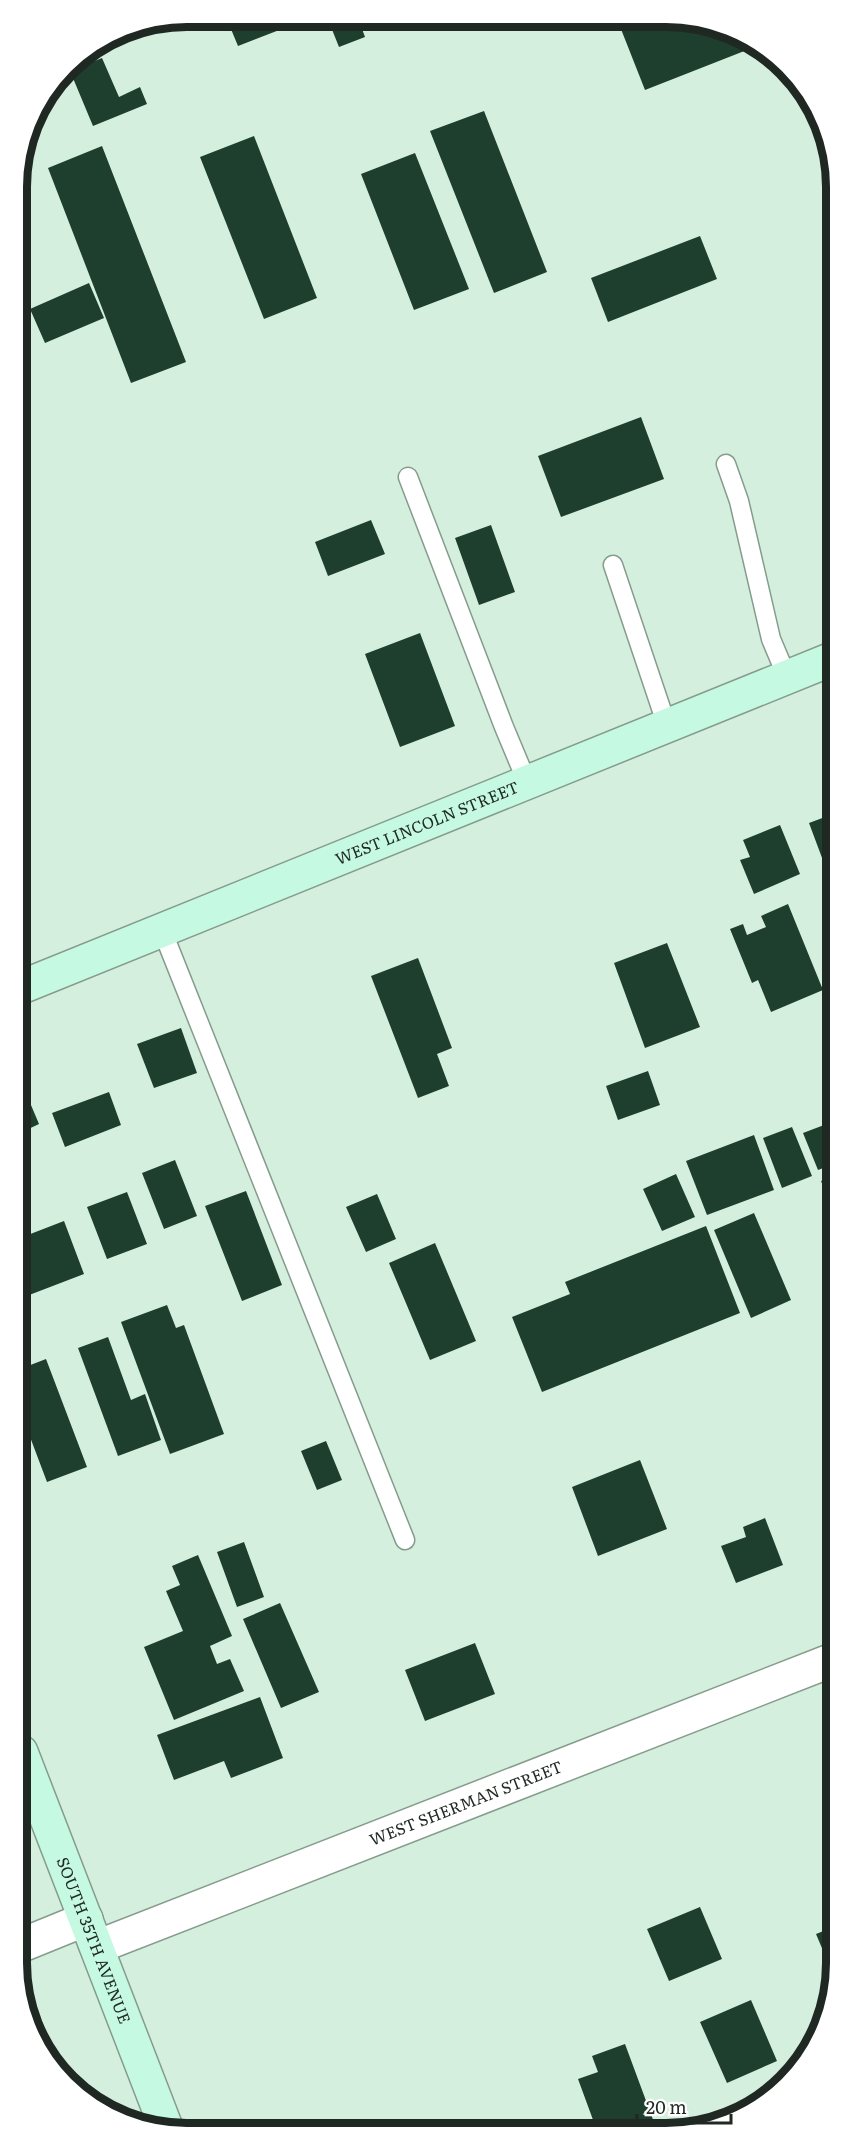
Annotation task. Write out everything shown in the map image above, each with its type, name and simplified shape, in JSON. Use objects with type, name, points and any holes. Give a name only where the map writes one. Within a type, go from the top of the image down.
[{"type":"street","name":"WEST LINCOLN STREET","points":[[27,985],[826,661]]},
{"type":"street","name":"WEST SHERMAN STREET","points":[[27,1944],[92,1933],[826,1662]]},
{"type":"street","name":"SOUTH 35TH AVENUE","points":[[27,1767],[164,2121]]},
{"type":"lane","points":[[726,464],[739,501],[771,639],[787,677]]},
{"type":"lane","points":[[408,477],[527,782]]},
{"type":"lane","points":[[613,565],[667,726]]},
{"type":"lane","points":[[162,930],[405,1540]]},
{"type":"building","points":[[230,27],[287,27],[238,46]]},
{"type":"building","points":[[331,27],[361,27],[365,37],[339,47]]},
{"type":"building","points":[[620,27],[677,27],[697,30],[718,35],[748,50],[645,90]]},
{"type":"building","points":[[102,58],[119,97],[140,87],[147,104],[93,126],[72,76],[82,66]]},
{"type":"building","points":[[484,111],[547,272],[494,293],[430,131]]},
{"type":"building","points":[[254,136],[317,298],[264,319],[200,157]]},
{"type":"building","points":[[102,146],[186,362],[131,383],[48,168]]},
{"type":"building","points":[[415,153],[469,289],[414,310],[361,174]]},
{"type":"building","points":[[700,236],[717,279],[608,322],[591,278]]},
{"type":"building","points":[[89,283],[104,318],[45,343],[30,309]]},
{"type":"building","points":[[641,417],[664,479],[561,517],[538,456]]},
{"type":"building","points":[[371,520],[385,554],[328,576],[315,542]]},
{"type":"building","points":[[491,525],[515,592],[479,605],[455,538]]},
{"type":"building","points":[[420,633],[455,726],[400,747],[365,654]]},
{"type":"building","points":[[826,817],[826,869],[809,823]]},
{"type":"building","points":[[780,825],[800,874],[754,894],[740,860],[750,857],[743,840]]},
{"type":"building","points":[[788,904],[823,990],[771,1012],[758,980],[752,983],[730,929],[743,924],[747,935],[766,927],[761,916]]},
{"type":"building","points":[[667,943],[700,1027],[645,1048],[614,963]]},
{"type":"building","points":[[418,958],[452,1048],[437,1054],[449,1086],[418,1098],[371,976]]},
{"type":"building","points":[[181,1028],[197,1073],[154,1088],[137,1044]]},
{"type":"building","points":[[648,1071],[660,1105],[618,1120],[606,1086]]},
{"type":"building","points":[[109,1092],[121,1125],[65,1147],[52,1113]]},
{"type":"building","points":[[27,1096],[39,1124],[27,1130]]},
{"type":"building","points":[[826,1124],[826,1167],[818,1170],[803,1133]]},
{"type":"building","points":[[792,1127],[812,1176],[782,1188],[763,1138]]},
{"type":"building","points":[[754,1135],[774,1190],[707,1215],[686,1161]]},
{"type":"building","points":[[175,1160],[197,1216],[164,1229],[142,1173]]},
{"type":"building","points":[[676,1174],[695,1217],[662,1231],[643,1189]]},
{"type":"building","points":[[826,1179],[826,1194],[821,1181]]},
{"type":"building","points":[[246,1191],[282,1285],[242,1301],[205,1206]]},
{"type":"building","points":[[127,1192],[147,1244],[107,1259],[87,1207]]},
{"type":"building","points":[[377,1194],[396,1239],[366,1252],[346,1207]]},
{"type":"building","points":[[754,1213],[791,1300],[751,1318],[714,1230]]},
{"type":"building","points":[[64,1221],[84,1274],[27,1296],[27,1235]]},
{"type":"building","points":[[706,1226],[740,1313],[542,1392],[512,1317],[570,1294],[565,1282]]},
{"type":"building","points":[[435,1243],[476,1341],[430,1360],[389,1263]]},
{"type":"building","points":[[167,1305],[176,1328],[184,1325],[224,1434],[170,1454],[121,1322]]},
{"type":"building","points":[[108,1337],[131,1400],[145,1394],[161,1440],[118,1456],[78,1348]]},
{"type":"building","points":[[46,1359],[87,1467],[47,1482],[27,1429],[27,1366]]},
{"type":"building","points":[[326,1441],[342,1480],[317,1490],[301,1451]]},
{"type":"building","points":[[640,1460],[667,1529],[598,1556],[572,1487]]},
{"type":"building","points":[[765,1518],[783,1565],[736,1583],[721,1546],[746,1537],[743,1527]]},
{"type":"building","points":[[244,1542],[264,1597],[237,1607],[217,1552]]},
{"type":"building","points":[[198,1555],[232,1636],[210,1646],[217,1664],[230,1659],[244,1691],[174,1720],[144,1647],[183,1631],[166,1591],[180,1585],[172,1566]]},
{"type":"building","points":[[280,1603],[319,1692],[281,1708],[243,1619]]},
{"type":"building","points":[[475,1643],[495,1694],[425,1721],[405,1670]]},
{"type":"building","points":[[260,1697],[283,1758],[231,1778],[224,1761],[174,1780],[157,1735]]},
{"type":"building","points":[[700,1907],[722,1959],[669,1981],[647,1929]]},
{"type":"building","points":[[826,1930],[826,1958],[816,1934]]},
{"type":"building","points":[[751,2000],[777,2061],[727,2083],[700,2022]]},
{"type":"building","points":[[625,2044],[654,2123],[594,2123],[578,2079],[598,2072],[592,2056]]}]
